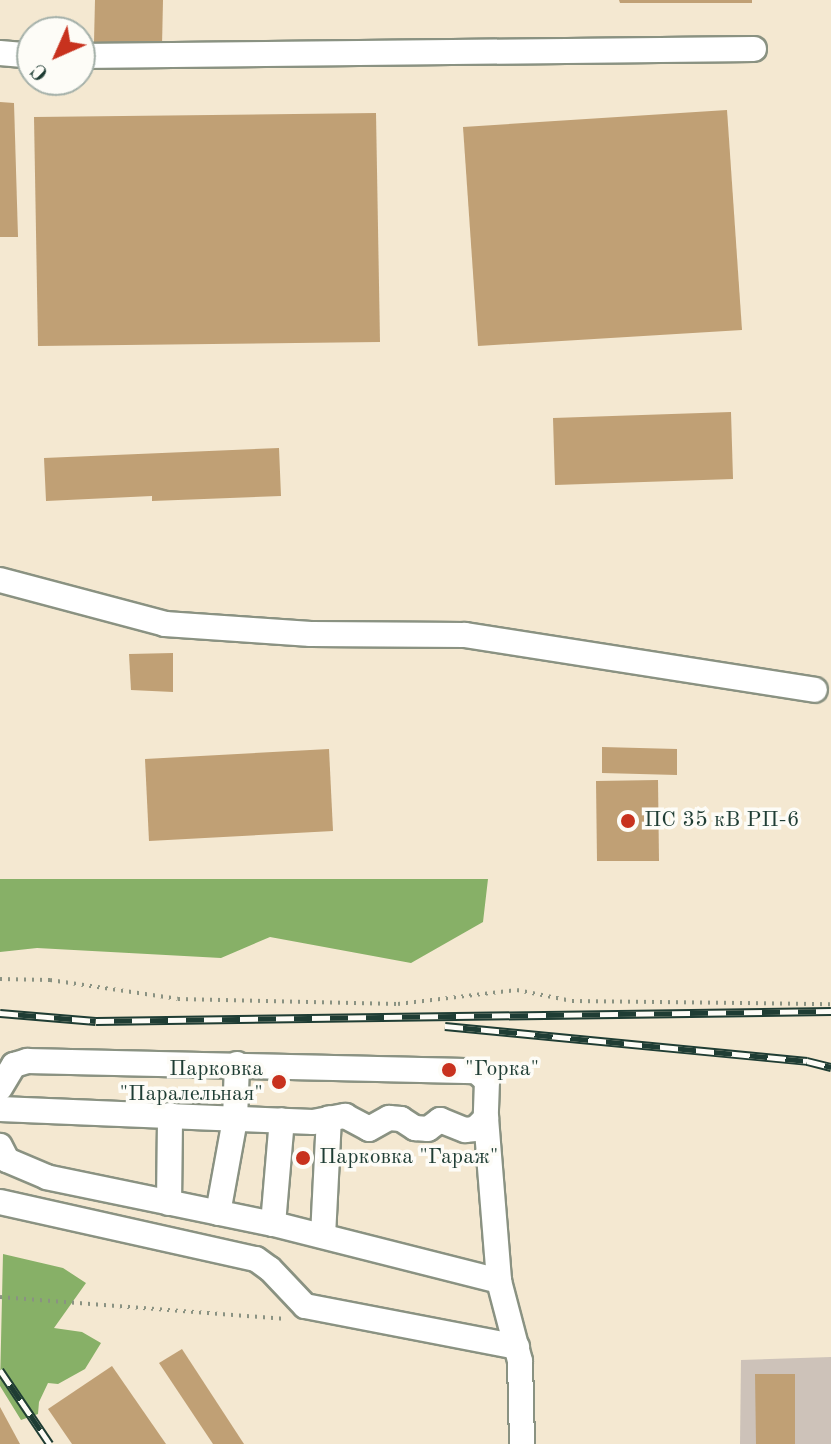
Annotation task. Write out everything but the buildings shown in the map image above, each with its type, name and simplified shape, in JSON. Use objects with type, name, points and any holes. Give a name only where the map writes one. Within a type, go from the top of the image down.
[{"type":"lane","points":[[96,56],[754,49]]},
{"type":"lane","points":[[0,580],[165,624],[311,634],[465,635],[815,690]]},
{"type":"lane","points":[[0,1088],[14,1065],[27,1061],[476,1071],[487,1081],[486,1118],[499,1281],[520,1361],[522,1444]]},
{"type":"lane","points":[[218,1213],[235,1119],[237,1064]]},
{"type":"lane","points":[[0,1109],[313,1122],[345,1116],[369,1129],[389,1118],[428,1129],[440,1120],[465,1130],[475,1129],[486,1118]]},
{"type":"lane","points":[[169,1203],[170,1115]]},
{"type":"lane","points":[[323,1236],[329,1118]]},
{"type":"lane","points":[[273,1224],[282,1120]]},
{"type":"lane","points":[[0,1146],[7,1160],[27,1171],[273,1224],[499,1281]]},
{"type":"lane","points":[[0,1202],[256,1259],[270,1269],[305,1306],[517,1347]]},
{"type":"path","points":[[0,979],[50,980],[178,999],[398,1004],[517,990],[572,1001],[831,1004]]},
{"type":"path","points":[[0,1297],[284,1319]]},
{"type":"shaded area","points":[[831,1357],[831,1444],[740,1444],[741,1360]]},
{"type":"green space","points":[[0,879],[488,879],[483,922],[411,963],[270,937],[221,958],[37,948],[0,952]]},
{"type":"green space","points":[[3,1254],[63,1268],[86,1283],[54,1328],[82,1332],[101,1343],[85,1369],[58,1384],[48,1383],[39,1402],[38,1414],[21,1420],[0,1386]]},
{"type":"railway","points":[[0,1013],[96,1021],[831,1011]]},
{"type":"railway","points":[[445,1026],[807,1061],[831,1067]]},
{"type":"railway","points":[[0,1370],[50,1444]]},
{"type":"place","name":"ПС 35 кВ РП-6","points":[[628,821]]},
{"type":"place","name":"\"Горка\"","points":[[449,1070]]},
{"type":"place","name":"Парковка \"Паралельная\"","points":[[279,1082]]},
{"type":"place","name":"Парковка \"Гараж\"","points":[[303,1158]]}]
